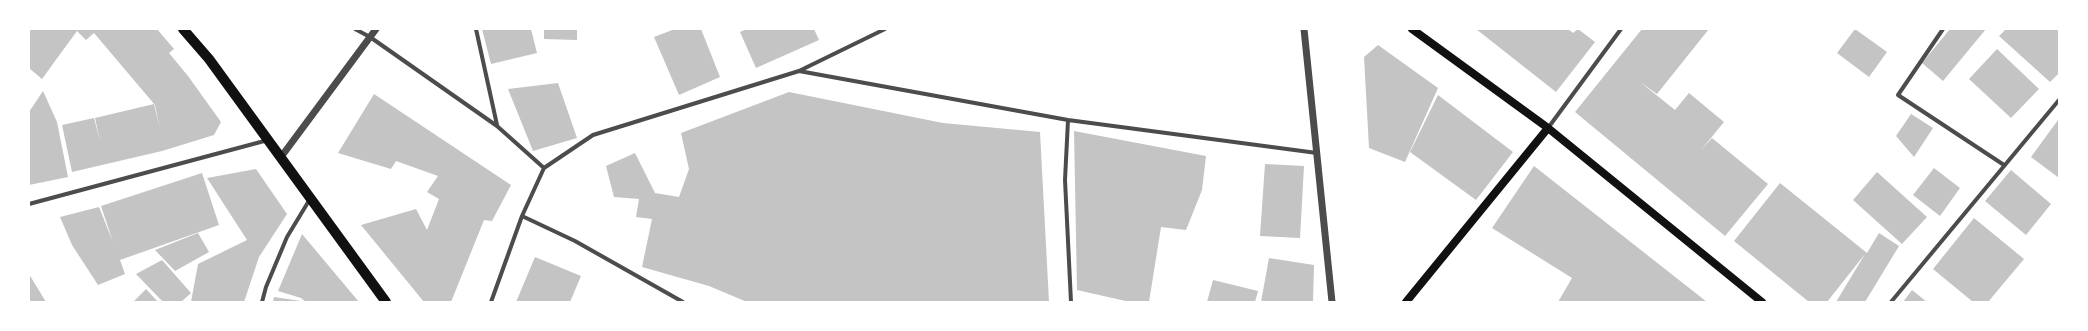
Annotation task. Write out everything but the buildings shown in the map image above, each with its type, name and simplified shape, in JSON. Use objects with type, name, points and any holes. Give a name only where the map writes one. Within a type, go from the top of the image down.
[{"type":"main road","points":[[183,29],[209,59],[386,302]]},
{"type":"main road","points":[[1412,29],[1548,128],[1762,302]]},
{"type":"main road","points":[[1406,302],[1548,128]]},
{"type":"street","points":[[356,29],[370,36],[497,126],[544,168]]},
{"type":"street","points":[[281,157],[376,29]]},
{"type":"street","points":[[476,29],[497,126]]},
{"type":"street","points":[[491,302],[522,216],[544,168],[593,135],[799,71],[885,29]]},
{"type":"street","points":[[1304,29],[1332,302]]},
{"type":"street","points":[[1548,128],[1622,29]]},
{"type":"street","points":[[1943,29],[1898,95],[2004,165]]},
{"type":"street","points":[[799,71],[1068,120],[1317,153]]},
{"type":"street","points":[[1891,302],[2059,100]]},
{"type":"street","points":[[1068,120],[1066,180],[1072,302]]},
{"type":"street","points":[[29,204],[269,140]]},
{"type":"street","points":[[262,302],[266,287],[287,237],[311,197]]},
{"type":"street","points":[[522,216],[575,242],[684,302]]}]
